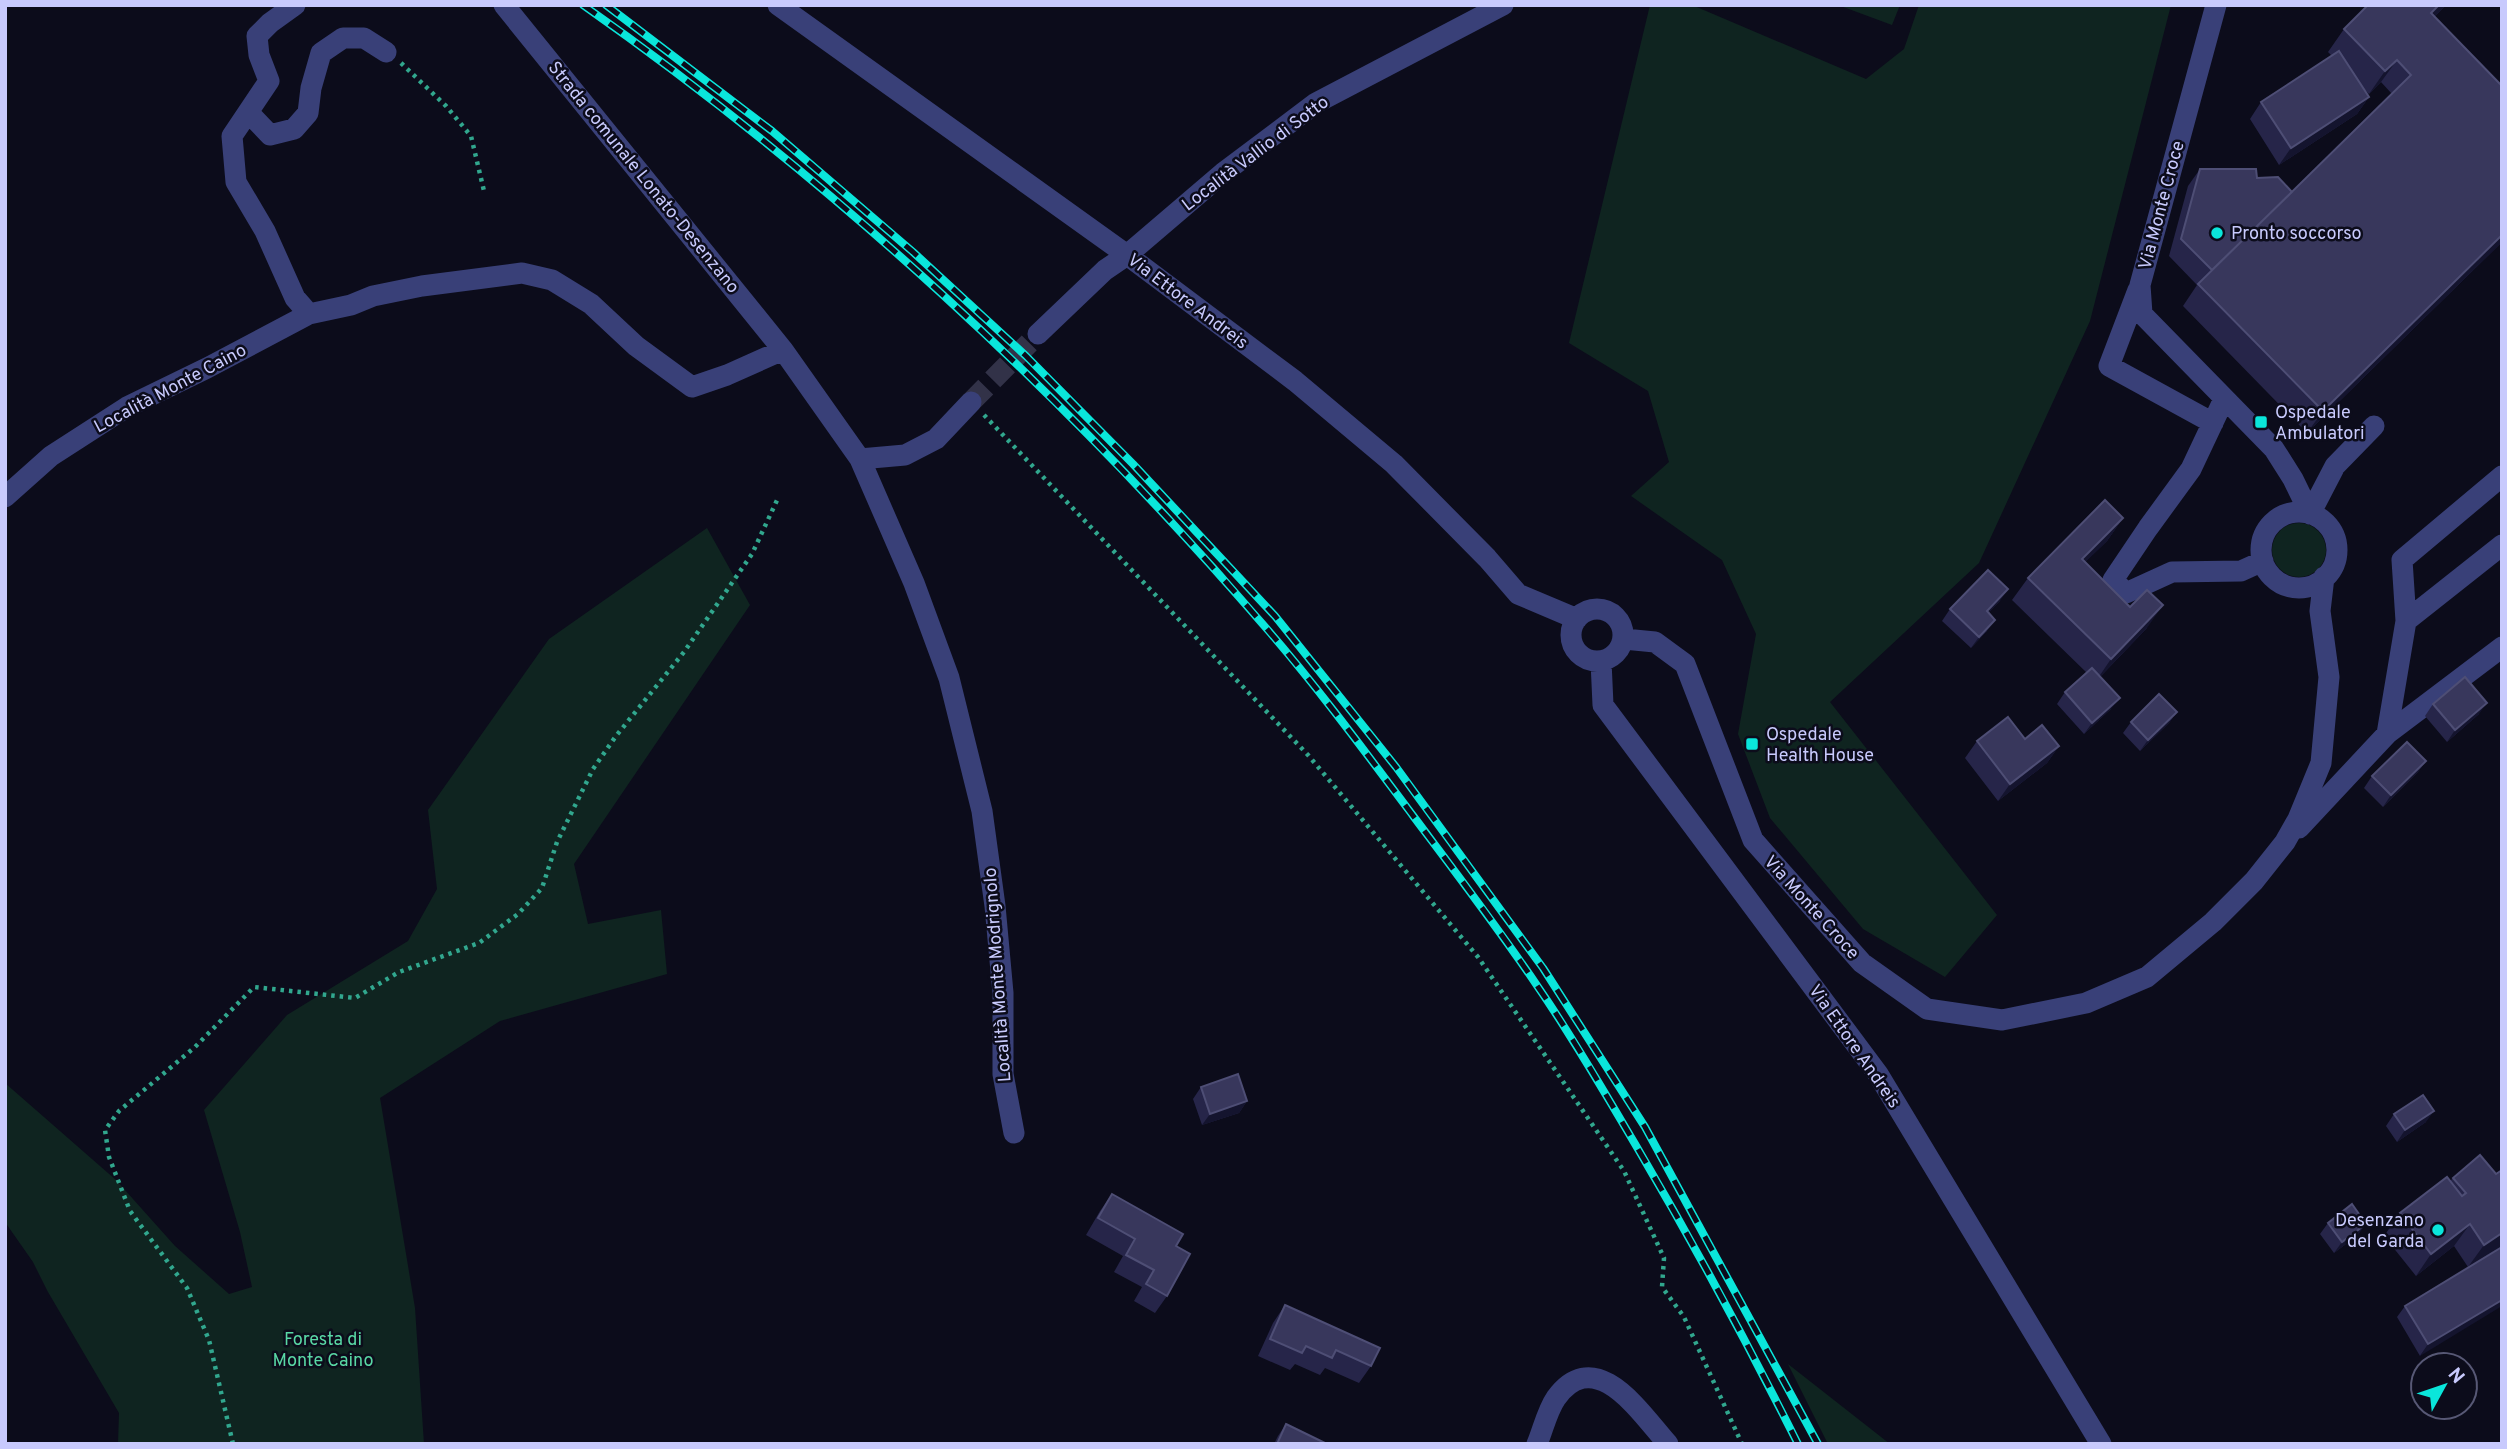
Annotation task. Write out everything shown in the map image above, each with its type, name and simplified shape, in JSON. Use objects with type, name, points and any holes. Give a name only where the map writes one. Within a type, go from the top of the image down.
[{"type":"street","points":[[295,5],[257,36],[269,81],[232,136],[236,182],[265,230],[295,298],[309,314]]},
{"type":"street","name":"Strada comunale Lonato-Desenzano","points":[[504,5],[783,350]]},
{"type":"street","name":"Via Ettore Andreis","points":[[778,5],[1127,255],[1295,381],[1394,464],[1487,558],[1518,594],[1577,618]]},
{"type":"street","name":"Località Vallio di Sotto","points":[[1038,334],[1105,271],[1223,173],[1316,103],[1503,5]]},
{"type":"street","name":"Via Monte Croce","points":[[2216,5],[2140,285],[2142,314],[2274,449],[2294,479],[2310,513]]},
{"type":"street","points":[[248,112],[270,135],[294,129],[308,113],[311,88],[321,53],[343,38],[364,38],[386,52]]},
{"type":"street","name":"Località Monte Caino","points":[[5,496],[51,456],[127,407],[309,314],[422,286],[522,273],[552,280],[591,304],[636,346],[692,387],[783,350]]},
{"type":"street","points":[[2140,285],[2109,366],[2213,423]]},
{"type":"street","points":[[783,350],[860,459],[905,454],[936,439],[971,402]]},
{"type":"street","points":[[2224,399],[2191,469],[2113,580],[2126,593],[2172,572],[2244,577],[2263,561]]},
{"type":"street","points":[[2310,513],[2334,466],[2374,426]]},
{"type":"street","name":"Località Monte Modrignolo","points":[[860,459],[914,583],[948,678],[982,811],[1003,993],[1003,1073],[1014,1133]]},
{"type":"street","points":[[2387,734],[2406,621],[2402,560],[2502,476]]},
{"type":"street","points":[[2282,516],[2294,479]]},
{"type":"street","points":[[2292,512],[2310,513],[2329,527],[2335,538],[2335,561],[2324,577],[2310,586],[2275,586],[2263,561],[2262,540],[2266,530],[2282,516],[2292,512]]},
{"type":"street","points":[[2406,621],[2502,545]]},
{"type":"street","name":"Via Monte Croce","points":[[1623,639],[1656,642],[1685,664],[1753,839],[1862,963],[1927,1009],[2002,1020],[2086,1003],[2147,977],[2213,922],[2253,881],[2285,842],[2321,763],[2329,677],[2320,611],[2324,577]]},
{"type":"street","points":[[2302,587],[2320,611]]},
{"type":"street","points":[[1594,609],[1603,610],[1619,620],[1623,639],[1620,649],[1612,657],[1601,662],[1591,661],[1581,656],[1574,648],[1572,628],[1577,618],[1594,609]]},
{"type":"street","points":[[2285,842],[2387,734],[2502,647]]},
{"type":"street","name":"Via Ettore Andreis","points":[[1601,662],[1603,705],[1878,1074],[2101,1444]]},
{"type":"street","points":[[1537,1444],[1555,1399],[1581,1378],[1597,1377],[1617,1388],[1668,1444]]},
{"type":"path","points":[[386,52],[412,71],[471,136],[484,191]]},
{"type":"path","points":[[971,402],[1308,755],[1478,957],[1624,1171],[1664,1258],[1662,1287],[1684,1317],[1742,1444]]},
{"type":"path","points":[[233,1444],[204,1329],[187,1287],[131,1211],[109,1157],[105,1130],[119,1111],[195,1047],[254,986],[355,998],[399,972],[479,943],[518,914],[542,888],[557,842],[593,769],[616,736],[684,652],[752,554],[779,496]]},
{"type":"green space","points":[[1650,5],[1692,5],[1866,79],[1904,49],[1919,5],[2171,5],[2090,321],[1979,563],[1830,702],[1997,915],[1945,977],[1863,929],[1770,818],[1738,734],[1756,634],[1722,560],[1631,496],[1669,462],[1648,391],[1569,343]]},
{"type":"green space","points":[[1838,5],[1900,5],[1892,25]]},
{"type":"green space","points":[[2304,523],[2314,527],[2322,535],[2326,550],[2322,565],[2314,573],[2294,577],[2284,573],[2276,565],[2272,545],[2276,535],[2284,527]]},
{"type":"green space","name":"Foresta di Monte Caino","points":[[707,528],[750,605],[574,864],[588,924],[661,910],[667,974],[500,1021],[380,1098],[415,1308],[424,1444],[118,1444],[119,1413],[33,1262],[5,1222],[5,1083],[116,1180],[175,1246],[229,1294],[252,1287],[240,1232],[204,1110],[287,1015],[408,941],[437,889],[428,810],[549,639]]},
{"type":"green space","points":[[1788,1364],[1890,1444],[1828,1444]]},
{"type":"building","points":[[2368,5],[2439,5],[2431,13],[2502,86],[2502,235],[2323,411],[2198,284],[2411,75],[2397,60],[2385,71],[2344,29]]},
{"type":"building","points":[[2339,51],[2369,97],[2291,148],[2261,102]]},
{"type":"building","name":"Pronto soccorso","points":[[2200,169],[2256,169],[2257,178],[2278,177],[2292,192],[2212,270],[2181,239]]},
{"type":"building","points":[[2105,500],[2123,518],[2082,559],[2130,607],[2147,590],[2163,605],[2111,659],[2028,578]]},
{"type":"building","points":[[1988,570],[2008,589],[1987,611],[1995,620],[1979,637],[1950,609]]},
{"type":"building","points":[[2092,668],[2120,698],[2092,723],[2065,692]]},
{"type":"building","points":[[2465,677],[2487,703],[2455,730],[2433,704]]},
{"type":"building","points":[[2159,694],[2177,712],[2148,740],[2131,722]]},
{"type":"building","points":[[2008,717],[2025,739],[2042,725],[2059,746],[2010,784],[1977,741]]},
{"type":"building","points":[[2407,742],[2426,761],[2391,795],[2372,776]]},
{"type":"building","points":[[1238,1074],[1247,1101],[1210,1114],[1201,1087]]},
{"type":"building","points":[[2423,1095],[2434,1111],[2405,1130],[2394,1114]]},
{"type":"building","points":[[2480,1155],[2496,1174],[2502,1170],[2502,1233],[2484,1245],[2470,1224],[2431,1254],[2400,1213],[2447,1177],[2462,1196],[2466,1193],[2453,1178]]},
{"type":"building","points":[[1112,1194],[1183,1234],[1176,1246],[1190,1254],[1167,1296],[1146,1284],[1154,1270],[1126,1255],[1135,1239],[1098,1218]]},
{"type":"building","points":[[2352,1204],[2366,1224],[2342,1242],[2328,1223]]},
{"type":"building","points":[[2502,1247],[2502,1300],[2428,1344],[2405,1306]]},
{"type":"building","points":[[1285,1305],[1380,1348],[1371,1366],[1336,1350],[1332,1358],[1306,1346],[1302,1353],[1270,1339]]},
{"type":"building","points":[[1286,1424],[1327,1444],[1277,1444]]},
{"type":"tunnel","points":[[971,402],[1038,334]]},
{"type":"railway","points":[[583,5],[768,144],[944,296],[1111,458],[1286,652],[1477,901],[1564,1027],[1680,1222],[1798,1444]]},
{"type":"railway","points":[[606,5],[772,131],[913,252],[1026,356],[1133,464],[1275,616],[1396,767],[1543,968],[1645,1127],[1818,1444]]},
{"type":"place","name":"Pronto soccorso","points":[[2217,233]]},
{"type":"place","name":"Ospedale Ambulatori","points":[[2261,422]]},
{"type":"place","name":"Ospedale Health House","points":[[1752,744]]},
{"type":"place","name":"Desenzano del Garda","points":[[2438,1230]]}]
